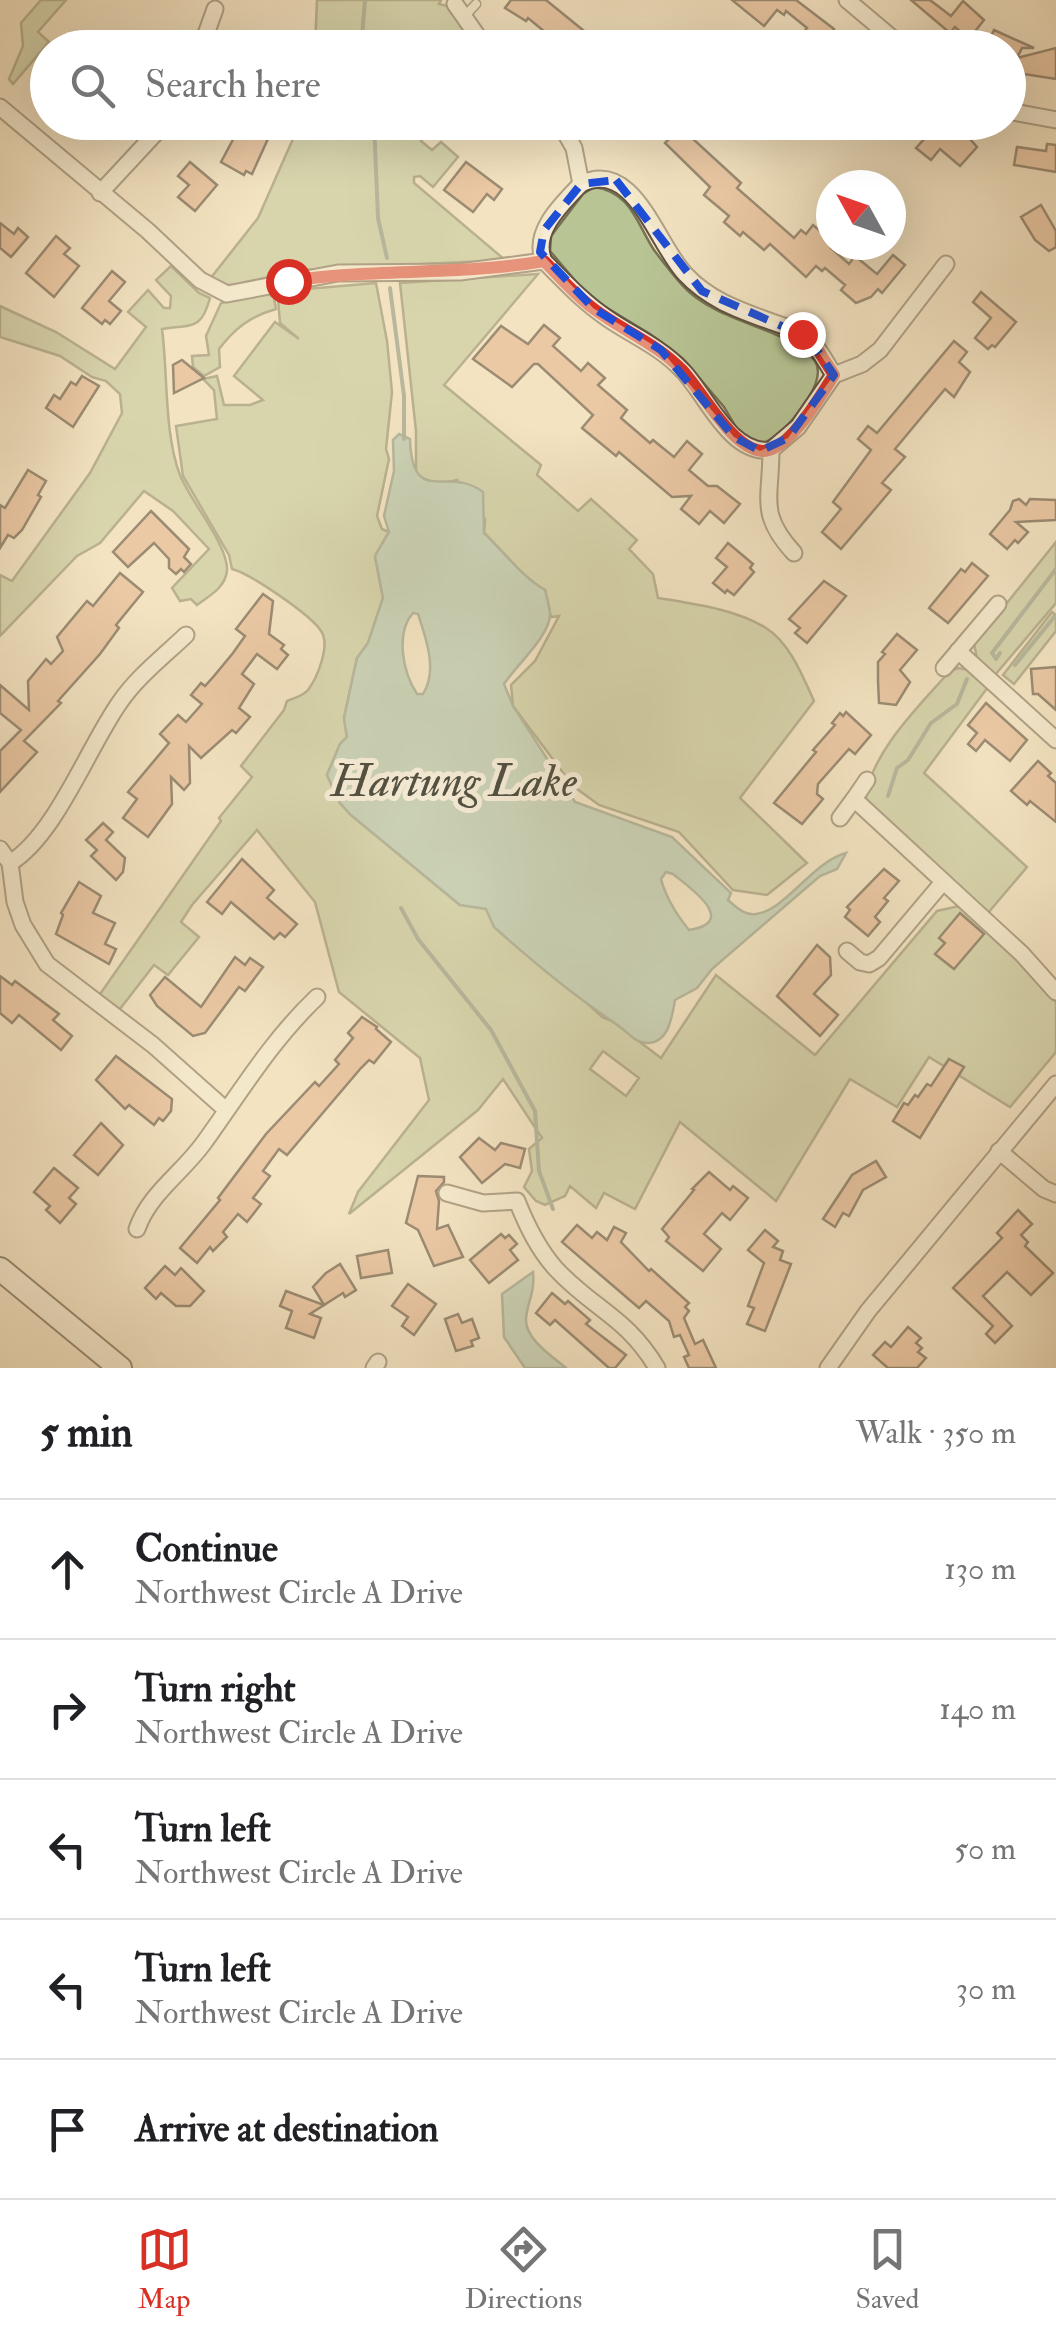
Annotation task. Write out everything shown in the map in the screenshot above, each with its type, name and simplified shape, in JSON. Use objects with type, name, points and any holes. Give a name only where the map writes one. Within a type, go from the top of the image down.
[{"type":"main road","points":[[0,1269],[120,1368]]},
{"type":"street","points":[[847,0],[883,30]]},
{"type":"street","points":[[207,30],[215,9]]},
{"type":"street","points":[[459,11],[473,30]]},
{"type":"street","points":[[0,107],[30,133]]},
{"type":"street","points":[[1026,114],[1056,120]]},
{"type":"street","points":[[38,140],[140,223],[200,280],[227,294],[338,273],[460,272],[544,261]]},
{"type":"street","points":[[100,194],[150,140]]},
{"type":"street","points":[[569,140],[580,184]]},
{"type":"street","points":[[834,375],[809,338],[702,291],[674,261],[626,186],[604,177],[580,184],[544,230],[540,252],[544,261],[593,308],[661,350],[695,385],[734,437],[760,451],[771,450],[798,426],[834,375],[862,364],[880,350],[946,264]]},
{"type":"street","points":[[771,450],[768,509],[772,526],[794,554]]},
{"type":"street","points":[[944,668],[998,604]]},
{"type":"street","points":[[186,635],[123,698],[31,846],[5,856],[8,905],[47,964],[153,1045],[225,1108]]},
{"type":"street","points":[[958,651],[1056,740]]},
{"type":"street","points":[[840,818],[867,780]]},
{"type":"street","points":[[854,799],[1022,954],[1056,992]]},
{"type":"street","points":[[847,950],[860,962],[869,964],[878,958],[944,882]]},
{"type":"street","points":[[136,1229],[144,1208],[201,1146],[225,1108],[293,1021],[317,998]]},
{"type":"street","points":[[850,1368],[832,1362],[1056,1084]]},
{"type":"street","points":[[999,1152],[1044,1189],[1056,1194]]},
{"type":"street","points":[[447,1193],[484,1203],[524,1200],[530,1232],[556,1269],[635,1334],[657,1368]]},
{"type":"lane","points":[[459,11],[476,4]]},
{"type":"highlighted area","points":[[616,180],[702,291],[809,338],[834,375],[788,438],[760,451],[734,437],[661,350],[593,308],[540,252],[544,230],[581,184]]},
{"type":"shaded area","points":[[41,0],[66,0],[40,30],[30,30],[30,64],[13,84],[9,79],[23,46],[21,23]]},
{"type":"shaded area","points":[[317,0],[441,0],[439,4],[447,6],[464,30],[316,30]]},
{"type":"shaded area","points":[[292,140],[421,140],[432,150],[441,142],[458,157],[433,187],[420,176],[414,177],[414,183],[505,260],[300,270],[233,285],[220,285],[210,279],[258,218]]},
{"type":"shaded area","points":[[594,187],[624,202],[654,250],[698,299],[790,341],[815,361],[818,375],[811,393],[776,436],[761,445],[740,434],[724,407],[683,359],[589,297],[550,251],[551,236],[583,194]]},
{"type":"shaded area","points":[[171,266],[199,293],[210,298],[199,321],[162,329],[175,459],[185,486],[222,549],[226,577],[216,591],[197,605],[191,599],[180,601],[172,588],[209,549],[173,511],[144,491],[100,543],[77,556],[0,636],[0,575],[12,581],[90,473],[122,413],[120,394],[106,381],[92,377],[60,356],[0,337],[0,306],[56,332],[115,369],[146,327],[128,312],[148,290],[164,308],[170,308],[171,296],[156,280]]},
{"type":"shaded area","points":[[538,274],[444,385],[541,465],[537,475],[578,511],[591,499],[637,540],[629,549],[653,574],[658,598],[741,616],[775,634],[789,651],[814,701],[740,798],[807,863],[767,895],[733,890],[679,832],[599,805],[573,786],[513,706],[511,685],[535,661],[559,616],[551,617],[545,590],[521,572],[484,533],[485,519],[457,480],[430,483],[416,475],[416,431],[400,283]]},
{"type":"shaded area","points":[[376,283],[387,341],[392,392],[386,449],[389,459],[377,516],[382,529],[389,532],[375,556],[383,598],[368,643],[357,658],[344,718],[347,737],[327,775],[340,803],[460,905],[486,909],[602,1017],[661,1058],[716,975],[815,1055],[937,911],[959,906],[1012,954],[1056,1002],[1056,1052],[1010,1107],[929,1057],[897,1107],[850,1079],[776,1201],[680,1122],[635,1209],[604,1193],[596,1208],[570,1186],[565,1196],[545,1205],[524,1187],[532,1171],[529,1149],[542,1138],[503,1079],[478,1110],[349,1214],[358,1192],[429,1100],[420,1058],[339,992],[315,902],[257,830],[181,922],[199,937],[168,975],[154,965],[120,1009],[98,997],[221,821],[219,818],[252,777],[241,766],[287,701],[308,690],[322,661],[324,637],[315,624],[266,587],[232,569],[229,555],[183,476],[176,426],[217,419],[214,390],[203,379],[217,376],[224,405],[250,405],[263,400],[234,376],[275,322],[299,339],[280,323],[278,299],[283,291]],"holes":[[[603,1051],[639,1078],[626,1096],[590,1069]]]},
{"type":"shaded area","points":[[273,293],[276,309],[251,319],[231,335],[219,349],[220,367],[204,376],[193,367],[192,356],[209,355],[206,336],[221,303]]},
{"type":"shaded area","points":[[1056,542],[1056,603],[995,675],[977,658],[974,644]]},
{"type":"shaded area","points":[[1052,612],[1056,615],[1056,631],[1014,684],[1003,675]]},
{"type":"shaded area","points":[[958,668],[969,670],[988,687],[924,773],[1027,867],[988,913],[866,799],[869,782],[886,747],[949,672]]},
{"type":"water","name":"Hartung Lake","points":[[399,434],[410,439],[412,460],[417,473],[425,479],[457,482],[483,492],[484,533],[521,572],[545,590],[549,623],[504,684],[513,706],[575,802],[672,837],[731,893],[728,900],[748,914],[767,911],[822,866],[846,853],[837,869],[820,876],[712,969],[697,988],[675,1000],[668,1027],[656,1042],[635,1039],[569,990],[494,927],[486,909],[460,905],[351,815],[340,803],[327,775],[347,737],[344,718],[357,658],[368,643],[383,598],[375,556],[389,532],[384,516],[394,471],[393,440]],"holes":[[[413,613],[418,614],[429,654],[430,675],[423,694],[417,694],[412,685],[403,653],[404,631]],[[666,872],[706,904],[711,912],[704,926],[689,930],[680,918],[663,886],[661,879]]]},
{"type":"water","points":[[533,1272],[527,1326],[540,1346],[566,1368],[525,1368],[504,1337],[502,1294]]},
{"type":"building","points":[[511,0],[546,0],[583,30],[543,30],[505,8]]},
{"type":"building","points":[[732,0],[796,0],[834,29],[805,30],[786,11],[784,15],[777,10],[764,26]]},
{"type":"building","points":[[911,0],[930,0],[951,16],[963,1],[984,20],[976,30],[946,30]]},
{"type":"building","points":[[1056,48],[1056,79],[1026,74],[1026,56]]},
{"type":"building","points":[[233,140],[267,140],[252,174],[246,171],[244,175],[221,162]]},
{"type":"building","points":[[668,140],[694,140],[741,183],[737,188],[794,238],[801,230],[806,234],[813,225],[816,260],[844,260],[849,264],[860,260],[877,274],[889,260],[899,260],[905,265],[882,293],[878,289],[856,303],[841,290],[845,285],[825,268],[822,271],[816,266],[806,277],[770,244],[764,250],[743,232],[740,236],[724,222],[729,216],[704,195],[710,187],[665,143]]},
{"type":"building","points":[[923,140],[971,140],[977,147],[960,166],[940,149],[931,160],[916,148]]},
{"type":"building","points":[[1047,144],[1056,145],[1056,172],[1014,165],[1017,147],[1046,151]]},
{"type":"building","points":[[190,162],[217,185],[195,211],[178,197],[189,185],[178,176]]},
{"type":"building","points":[[466,162],[502,189],[494,200],[487,194],[473,212],[444,190]]},
{"type":"building","points":[[1041,205],[1056,231],[1056,247],[1049,251],[1035,240],[1021,217]]},
{"type":"building","points":[[0,223],[14,234],[18,228],[28,237],[11,257],[0,248]]},
{"type":"building","points":[[56,236],[70,248],[64,254],[79,266],[54,297],[26,273]]},
{"type":"building","points":[[112,271],[125,282],[109,301],[121,311],[110,324],[105,320],[102,324],[82,308]]},
{"type":"building","points":[[981,292],[1016,322],[995,347],[988,349],[975,338],[991,318],[973,302]]},
{"type":"building","points":[[544,325],[560,338],[553,346],[581,371],[588,363],[605,378],[598,385],[627,410],[621,418],[650,443],[653,440],[674,457],[687,441],[702,454],[689,470],[740,504],[724,523],[710,511],[699,524],[681,509],[691,496],[672,497],[619,452],[616,456],[582,428],[593,415],[538,364],[512,387],[473,359],[501,326],[528,344]]},
{"type":"building","points":[[954,341],[967,352],[959,362],[970,372],[954,397],[945,389],[895,449],[905,457],[882,483],[891,490],[841,549],[822,532],[841,509],[833,502],[871,450],[858,439],[868,426],[877,433]]},
{"type":"building","points":[[182,360],[204,378],[174,393],[173,365]]},
{"type":"building","points":[[82,376],[99,386],[73,427],[46,408],[54,395],[60,399],[71,382],[76,385]]},
{"type":"building","points":[[28,470],[46,481],[38,495],[41,497],[22,530],[14,538],[8,535],[0,548],[0,505],[5,508]]},
{"type":"building","points":[[1019,499],[1026,505],[1030,499],[1056,500],[1056,520],[1016,522],[1028,532],[1007,549],[990,534],[1013,501]]},
{"type":"building","points":[[151,511],[189,549],[184,557],[191,564],[184,572],[181,569],[176,574],[169,568],[169,559],[154,543],[128,567],[113,552]]},
{"type":"building","points":[[728,543],[753,564],[750,568],[754,572],[734,595],[713,583],[727,567],[716,558]]},
{"type":"building","points":[[972,563],[988,576],[948,623],[929,608],[961,569],[965,572]]},
{"type":"building","points":[[120,573],[143,592],[116,625],[119,628],[100,654],[58,701],[61,703],[24,741],[37,752],[0,792],[0,751],[21,730],[0,713],[0,685],[29,710],[28,681],[46,659],[51,664],[63,651],[57,637],[87,601],[93,606]]},
{"type":"building","points":[[824,581],[846,596],[807,643],[795,633],[800,628],[789,619]]},
{"type":"building","points":[[263,594],[273,601],[269,634],[284,645],[281,649],[288,655],[277,669],[257,654],[242,674],[254,684],[239,708],[250,717],[236,733],[232,730],[201,758],[189,746],[190,783],[184,790],[171,777],[172,804],[148,837],[123,818],[137,799],[128,792],[169,743],[160,734],[178,715],[186,722],[202,704],[191,695],[201,683],[205,686],[233,653],[245,636],[236,629]]},
{"type":"building","points":[[897,634],[917,650],[900,670],[910,682],[896,705],[879,703],[878,662]]},
{"type":"building","points":[[1056,667],[1056,710],[1033,694],[1031,669]]},
{"type":"building","points":[[986,703],[1027,740],[1010,761],[985,740],[976,751],[968,744],[977,733],[968,725]]},
{"type":"building","points":[[846,712],[871,735],[855,754],[849,749],[818,784],[817,794],[823,799],[802,824],[774,803],[816,752],[813,750],[835,725],[832,723]]},
{"type":"building","points":[[1038,761],[1056,783],[1056,822],[1011,791]]},
{"type":"building","points":[[103,823],[113,832],[106,840],[125,858],[123,872],[116,880],[91,856],[97,850],[86,840]]},
{"type":"building","points":[[242,859],[274,890],[267,898],[297,924],[285,937],[280,933],[274,939],[231,902],[222,914],[207,902]]},
{"type":"building","points":[[884,869],[899,881],[884,898],[888,901],[875,917],[880,922],[868,936],[845,917],[850,910],[847,907]]},
{"type":"building","points":[[79,882],[101,896],[93,913],[115,923],[105,944],[116,949],[109,964],[56,934],[61,913]]},
{"type":"building","points":[[960,913],[984,934],[954,969],[935,954],[945,943],[939,938]]},
{"type":"building","points":[[817,945],[830,957],[831,975],[814,994],[838,1015],[820,1036],[777,996]]},
{"type":"building","points":[[235,957],[245,965],[250,958],[263,967],[245,991],[239,987],[205,1033],[193,1036],[157,1006],[150,995],[165,977],[201,1007]]},
{"type":"building","points":[[0,976],[12,985],[15,981],[59,1014],[53,1020],[72,1036],[61,1050],[19,1015],[12,1023],[0,1013]]},
{"type":"building","points":[[362,1017],[391,1042],[374,1063],[369,1060],[361,1068],[287,1155],[279,1149],[263,1171],[270,1176],[253,1198],[261,1204],[247,1222],[238,1214],[223,1232],[227,1237],[213,1251],[210,1247],[197,1263],[180,1248],[220,1200],[266,1134],[315,1082],[319,1086],[339,1064],[335,1060],[353,1038],[348,1033]]},
{"type":"building","points":[[116,1056],[172,1099],[171,1111],[163,1121],[159,1118],[154,1125],[129,1105],[125,1109],[96,1080]]},
{"type":"building","points":[[949,1059],[964,1067],[920,1138],[893,1121],[904,1103],[908,1105],[915,1095],[918,1097],[927,1084],[931,1086]]},
{"type":"building","points":[[101,1123],[123,1145],[98,1175],[74,1155]]},
{"type":"building","points":[[479,1138],[495,1150],[501,1143],[525,1149],[520,1168],[505,1164],[482,1183],[460,1157]]},
{"type":"building","points":[[876,1161],[886,1177],[863,1190],[849,1216],[843,1213],[835,1227],[823,1219],[852,1175]]},
{"type":"building","points":[[54,1168],[78,1188],[69,1198],[76,1204],[60,1223],[46,1210],[50,1206],[34,1192]]},
{"type":"building","points":[[709,1172],[730,1190],[733,1186],[748,1198],[730,1220],[722,1213],[704,1234],[721,1249],[703,1271],[666,1241],[669,1237],[662,1229]]},
{"type":"building","points":[[418,1176],[444,1177],[436,1191],[437,1229],[448,1225],[463,1257],[434,1266],[418,1230],[406,1223]]},
{"type":"building","points":[[1018,1210],[1032,1224],[1021,1235],[1028,1242],[1025,1246],[1053,1273],[1031,1295],[1007,1272],[983,1296],[1012,1326],[995,1343],[986,1334],[993,1326],[953,1288],[1002,1238],[997,1233]]},
{"type":"building","points":[[577,1225],[592,1238],[597,1232],[607,1240],[614,1227],[626,1233],[621,1242],[689,1303],[684,1318],[695,1344],[703,1340],[716,1368],[689,1368],[684,1357],[689,1355],[680,1335],[674,1337],[669,1321],[646,1301],[639,1308],[562,1242]]},
{"type":"building","points":[[765,1230],[778,1241],[773,1247],[783,1251],[780,1260],[791,1264],[765,1331],[747,1324],[754,1308],[748,1306],[764,1263],[748,1250]]},
{"type":"building","points":[[501,1234],[505,1238],[509,1235],[517,1244],[510,1250],[518,1260],[489,1283],[470,1260]]},
{"type":"building","points":[[388,1250],[392,1273],[361,1278],[357,1256]]},
{"type":"building","points":[[340,1264],[356,1290],[324,1305],[313,1287]]},
{"type":"building","points":[[165,1266],[175,1275],[181,1268],[204,1291],[190,1306],[176,1306],[161,1293],[156,1299],[145,1288]]},
{"type":"building","points":[[408,1284],[436,1304],[414,1335],[402,1326],[408,1317],[392,1306]]},
{"type":"building","points":[[286,1291],[324,1305],[310,1314],[321,1318],[314,1338],[286,1328],[292,1311],[280,1306]]},
{"type":"building","points":[[552,1293],[565,1304],[568,1301],[590,1320],[586,1324],[626,1355],[615,1368],[609,1368],[555,1320],[550,1325],[536,1313]]},
{"type":"building","points":[[458,1314],[462,1323],[472,1319],[479,1338],[471,1341],[473,1346],[456,1351],[445,1319]]},
{"type":"building","points":[[908,1327],[921,1338],[916,1343],[922,1348],[918,1352],[926,1358],[917,1368],[888,1368],[873,1355],[885,1342],[891,1347]]},
{"type":"waterway","points":[[362,30],[365,0]]},
{"type":"waterway","points":[[375,140],[378,218],[387,258]]},
{"type":"waterway","points":[[390,288],[404,396],[404,439]]},
{"type":"waterway","points":[[992,653],[1056,569]]},
{"type":"waterway","points":[[1015,665],[1055,616]]},
{"type":"waterway","points":[[992,653],[996,659],[1000,653]]},
{"type":"waterway","points":[[888,796],[897,768],[908,760],[931,723],[957,704],[967,679]]},
{"type":"waterway","points":[[401,908],[418,939],[491,1030],[535,1111],[539,1171],[553,1209]]},
{"type":"route","points":[[288,281],[338,273],[460,272],[544,261],[593,308],[661,350],[695,385],[734,437],[760,451],[771,450],[788,438],[834,375],[809,338],[802,334]]}]
